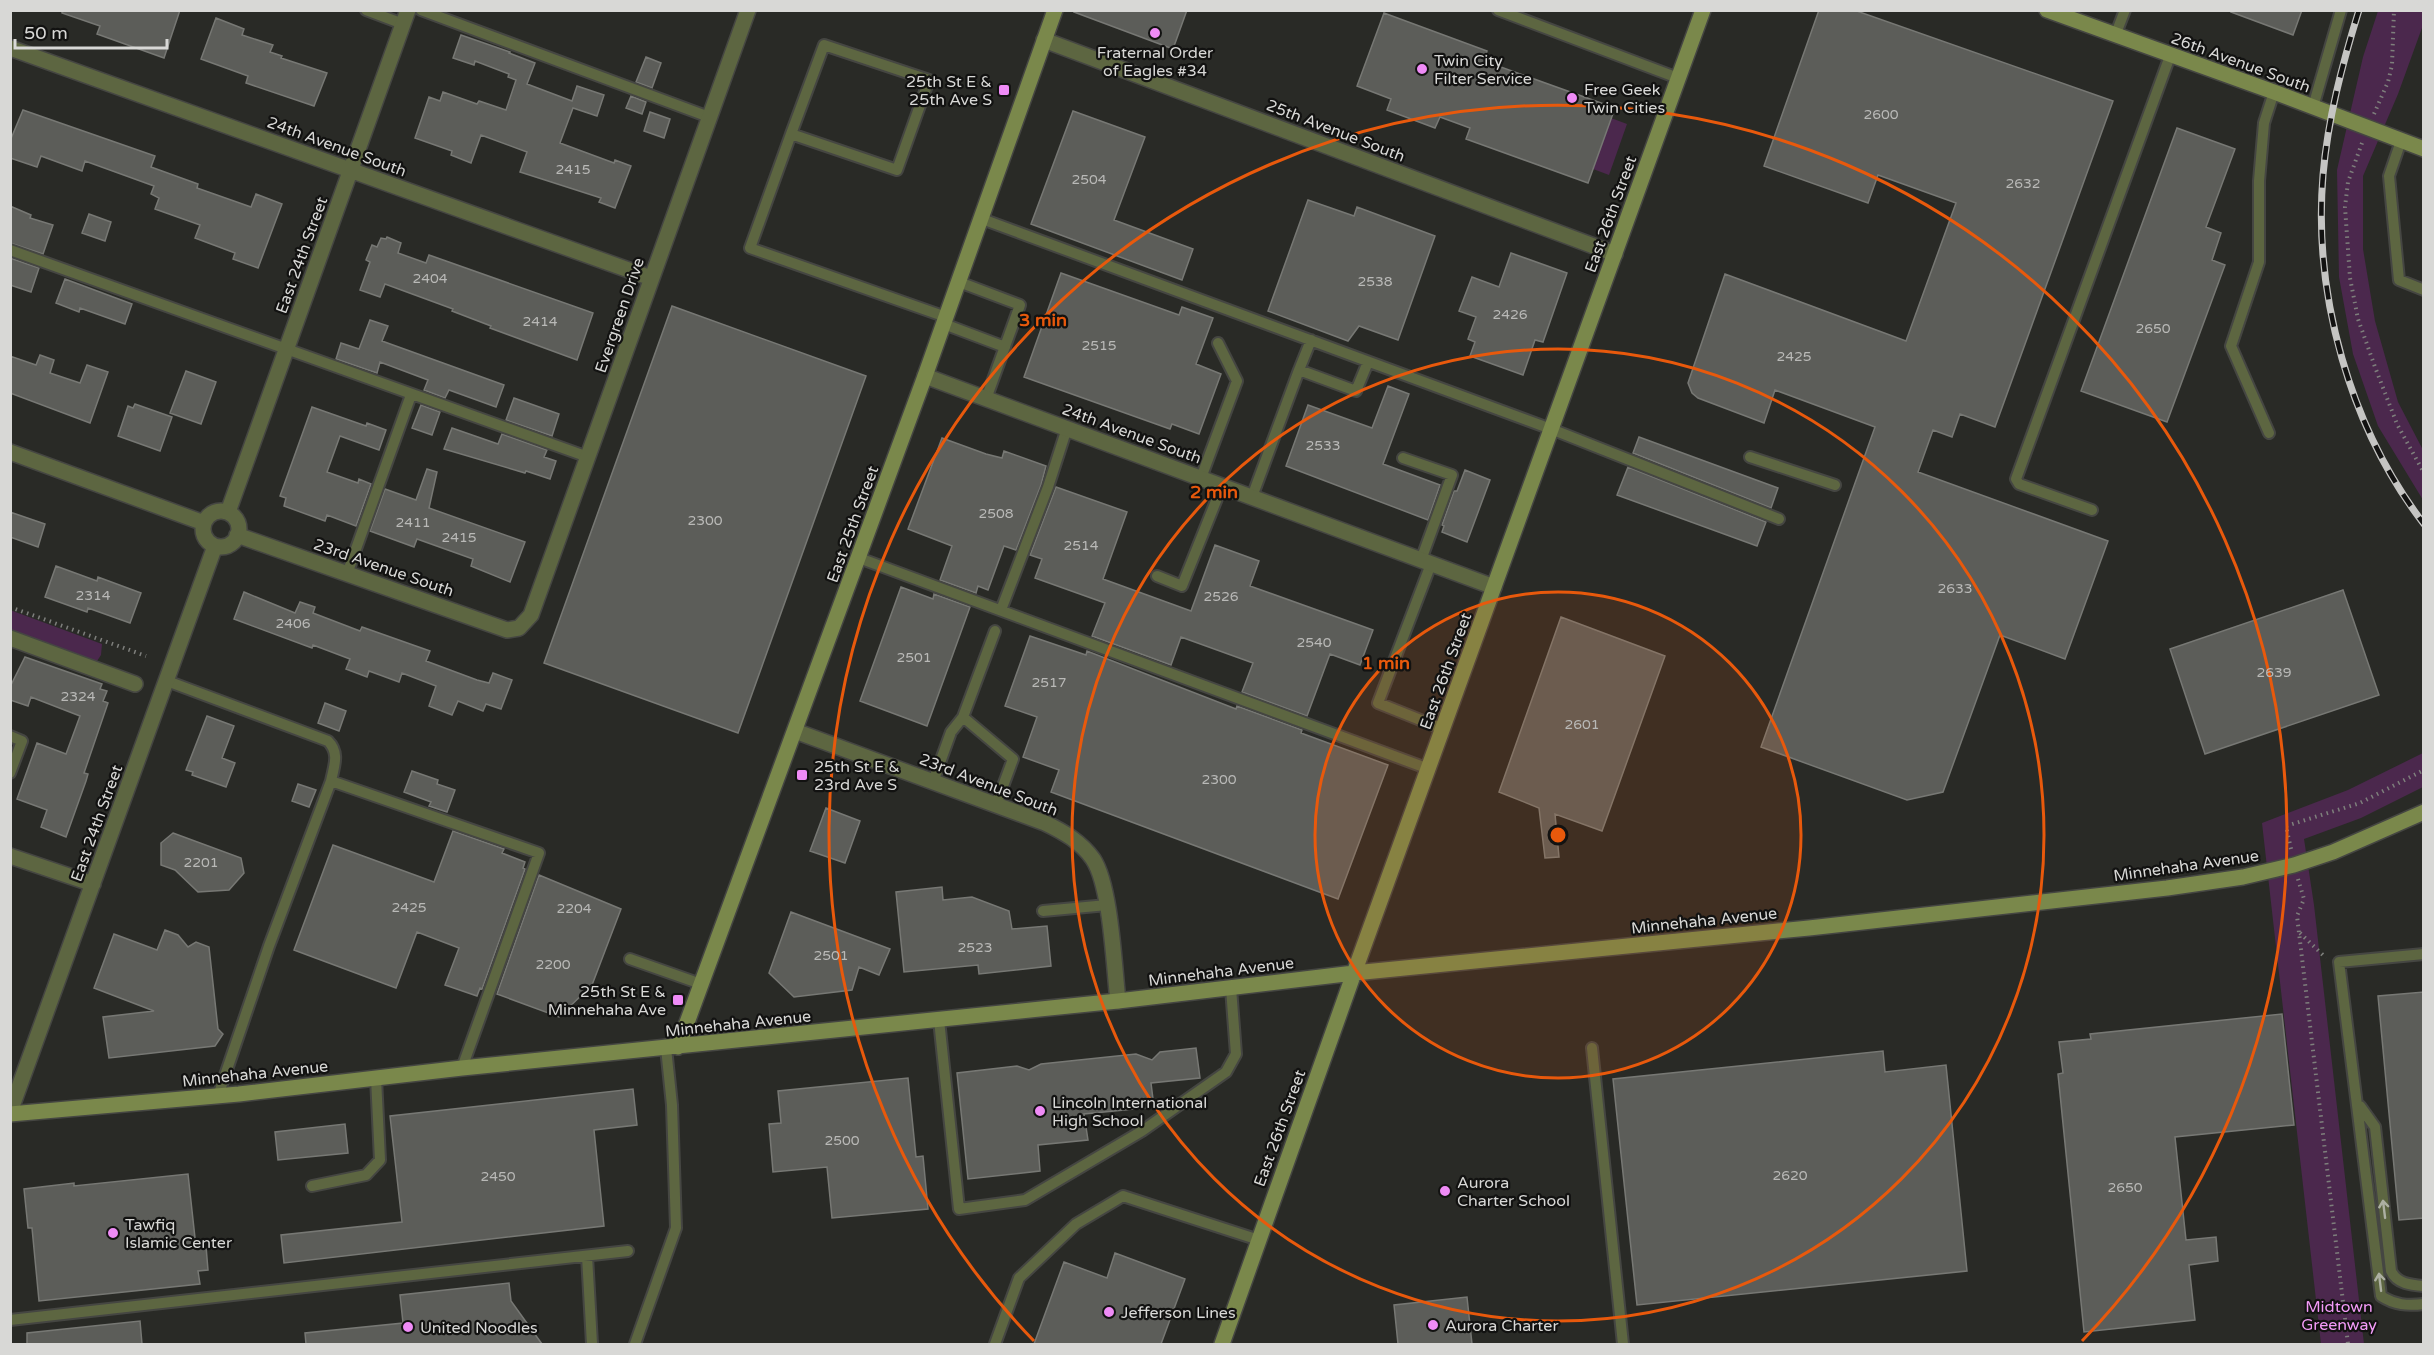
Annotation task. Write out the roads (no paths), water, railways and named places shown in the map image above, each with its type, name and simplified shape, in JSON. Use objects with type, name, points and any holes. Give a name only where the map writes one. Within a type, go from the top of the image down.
[{"type":"street","name":"Evergreen Drive","points":[[519,628],[531,615],[748,10]]},
{"type":"street","name":"East 25th Street","points":[[672,1048],[701,984],[859,558],[1055,10]]},
{"type":"street","name":"East 26th Street","points":[[1222,1344],[1703,10]]},
{"type":"street","name":"26th Avenue South","points":[[2047,10],[2080,16],[2115,36],[2274,92],[2424,149]]},
{"type":"street","name":"East 24th Street","points":[[228,512],[405,17]]},
{"type":"street","name":"25th Avenue South","points":[[1044,40],[1615,254]]},
{"type":"street","name":"24th Avenue South","points":[[10,48],[651,279]]},
{"type":"street","name":"24th Avenue South","points":[[925,376],[1494,587]]},
{"type":"street","points":[[10,452],[204,523]]},
{"type":"street","points":[[216,512],[228,512],[238,524],[237,535],[231,543],[215,546],[206,539],[204,523],[216,512]]},
{"type":"street","name":"23rd Avenue South","points":[[237,535],[507,630],[519,628]]},
{"type":"street","name":"East 24th Street","points":[[10,1113],[215,546]]},
{"type":"street","points":[[10,638],[135,684]]},
{"type":"street","name":"23rd Avenue South","points":[[795,731],[1045,823],[1077,841],[1094,860],[1104,886],[1118,1001]]},
{"type":"street","name":"Minnehaha Avenue","points":[[10,1113],[218,1096],[462,1068],[1118,1001],[1354,973],[1821,927],[2166,888],[2243,878],[2295,865],[2333,852],[2424,812]]},
{"type":"street","points":[[10,856],[93,884]]},
{"type":"lane","points":[[366,10],[405,17]]},
{"type":"lane","points":[[421,10],[709,117]]},
{"type":"lane","points":[[1498,10],[1678,78]]},
{"type":"lane","points":[[2115,36],[2125,10]]},
{"type":"lane","points":[[2313,107],[2341,10]]},
{"type":"lane","points":[[791,134],[897,170],[929,81],[824,45],[791,134],[750,248],[945,320],[1005,346]]},
{"type":"lane","points":[[2092,510],[2019,484],[2016,479],[2170,56]]},
{"type":"lane","points":[[2269,433],[2231,346],[2259,262],[2260,170],[2264,123],[2274,92]]},
{"type":"lane","points":[[2401,141],[2389,176],[2399,280],[2424,290]]},
{"type":"lane","points":[[982,219],[1551,429],[1779,519]]},
{"type":"lane","points":[[10,250],[588,457]]},
{"type":"lane","points":[[959,282],[1020,305],[986,399]]},
{"type":"lane","points":[[1252,497],[1311,340]]},
{"type":"lane","points":[[1201,478],[1237,381],[1218,343]]},
{"type":"lane","points":[[1299,370],[1356,391],[1368,362]]},
{"type":"lane","points":[[347,574],[411,395]]},
{"type":"lane","points":[[1001,610],[1048,487],[1067,428]]},
{"type":"lane","points":[[1750,457],[1835,485]]},
{"type":"lane","points":[[1403,458],[1452,476],[1426,562],[1378,703],[1443,729]]},
{"type":"lane","points":[[1157,576],[1182,586],[1222,486]]},
{"type":"lane","points":[[859,558],[1429,769]]},
{"type":"lane","points":[[933,782],[951,732],[963,717],[995,632]]},
{"type":"lane","points":[[167,681],[327,741],[334,747],[336,757],[331,781],[269,946],[218,1096]]},
{"type":"lane","points":[[963,717],[1013,759],[996,805]]},
{"type":"lane","points":[[10,736],[22,741],[10,773]]},
{"type":"lane","points":[[331,781],[539,853],[462,1068]]},
{"type":"lane","points":[[1043,911],[1107,905]]},
{"type":"lane","points":[[2424,954],[2339,962],[2381,1296],[2393,1303],[2424,1304]]},
{"type":"lane","points":[[630,959],[701,984]]},
{"type":"lane","points":[[939,1020],[959,1209],[1025,1200],[1142,1131],[1226,1072],[1236,1054],[1231,988]]},
{"type":"lane","points":[[636,1344],[676,1227],[672,1048]]},
{"type":"lane","points":[[1592,1048],[1623,1344]]},
{"type":"lane","points":[[312,1186],[366,1175],[380,1160],[376,1078]]},
{"type":"lane","points":[[2358,1103],[2375,1127],[2391,1271],[2394,1278],[2424,1287]]},
{"type":"lane","points":[[995,1344],[1019,1278],[1076,1224],[1123,1196],[1259,1240]]},
{"type":"lane","points":[[10,1320],[628,1251]]},
{"type":"lane","points":[[587,1256],[592,1344]]},
{"type":"railway","points":[[2359,10],[2336,92],[2325,154],[2321,221],[2324,267],[2331,313],[2342,358],[2357,403],[2376,446],[2398,486],[2424,524]]},
{"type":"place","name":"Fraternal Order of Eagles #34","points":[[1155,33]]},
{"type":"place","name":"Twin City Filter Service","points":[[1422,69]]},
{"type":"place","name":"25th St E & 25th Ave S","points":[[1004,90]]},
{"type":"place","name":"Free Geek Twin Cities","points":[[1572,98]]},
{"type":"place","name":"25th St E & 23rd Ave S","points":[[802,775]]},
{"type":"place","name":"25th St E & Minnehaha Ave","points":[[678,1000]]},
{"type":"place","name":"Lincoln International High School","points":[[1040,1111]]},
{"type":"place","name":"Aurora Charter School","points":[[1445,1191]]},
{"type":"place","name":"Tawfiq Islamic Center","points":[[113,1233]]},
{"type":"place","name":"Jefferson Lines","points":[[1109,1312]]},
{"type":"place","name":"Aurora Charter","points":[[1433,1325]]},
{"type":"place","name":"United Noodles","points":[[408,1327]]},
{"type":"park label","name":"Midtown Greenway","points":[[2339,1315]]}]
